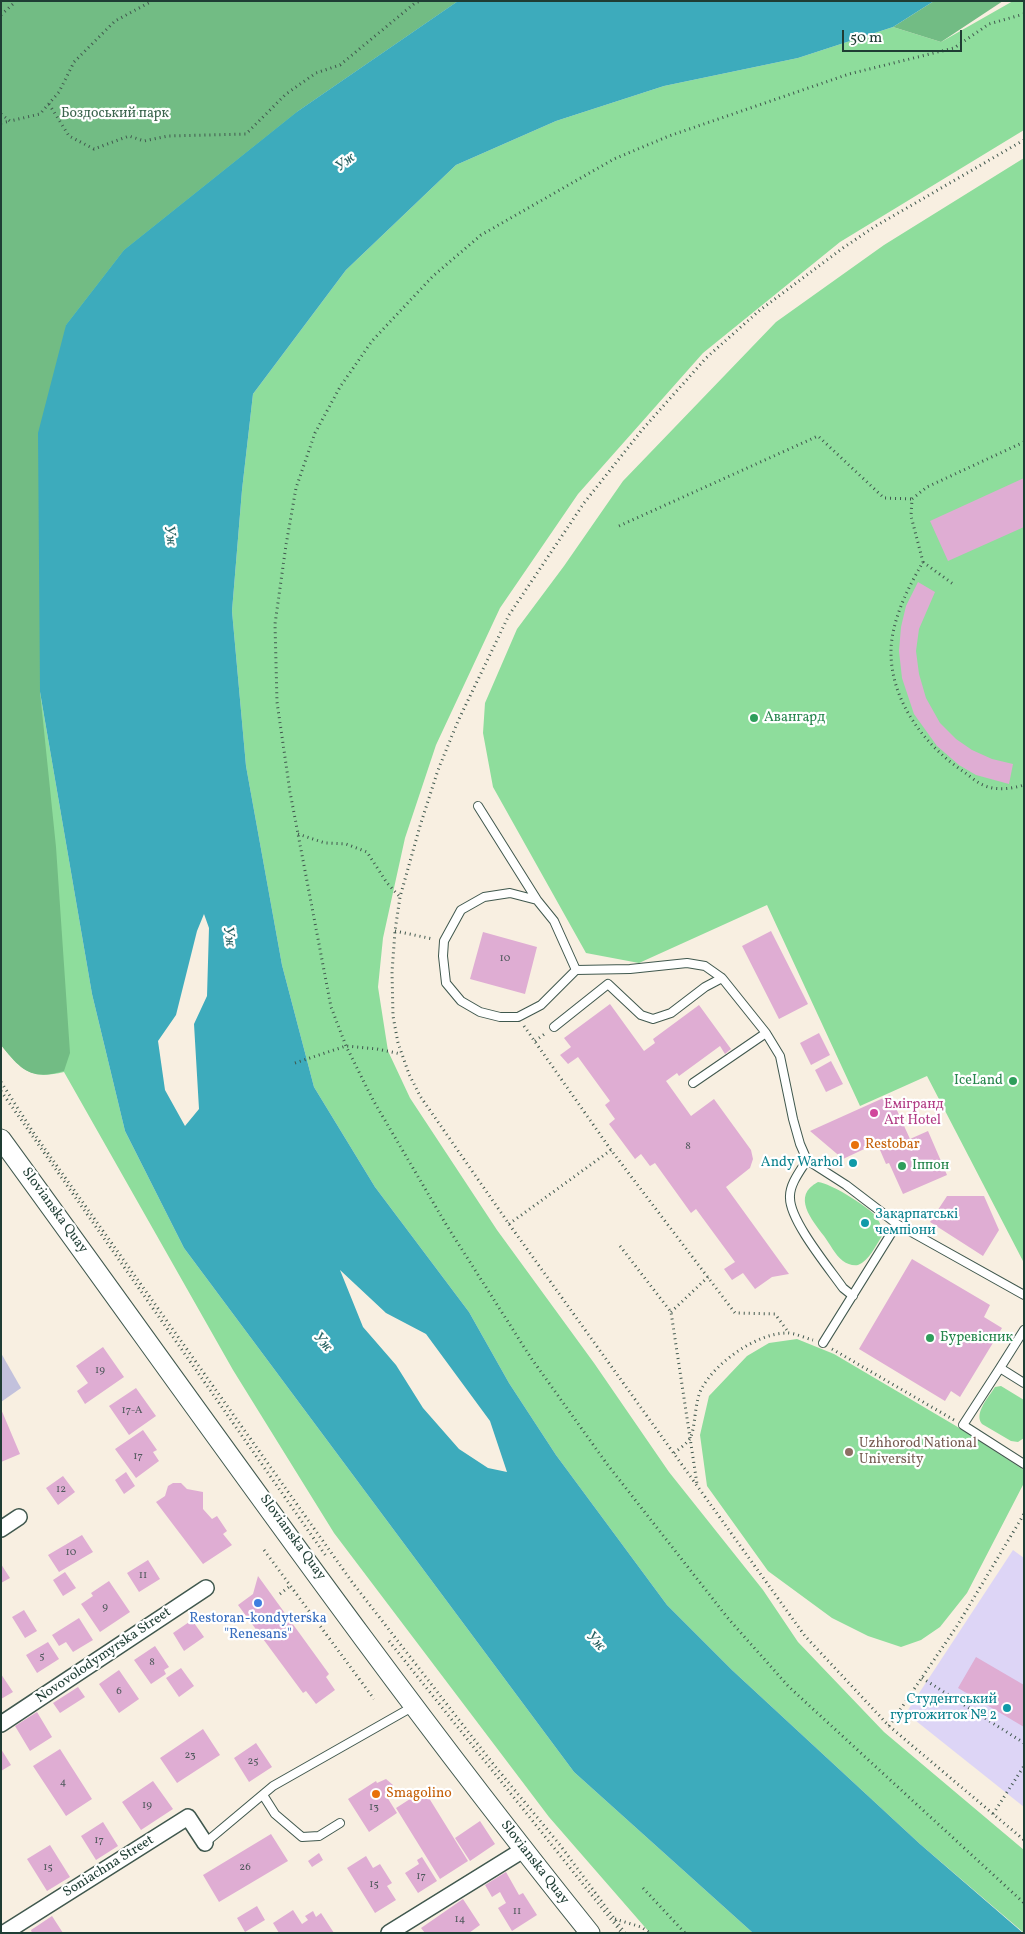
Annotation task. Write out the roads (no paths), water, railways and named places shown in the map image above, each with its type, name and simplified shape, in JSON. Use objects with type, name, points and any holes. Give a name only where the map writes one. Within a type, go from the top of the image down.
[{"type":"street","name":"Slovianska Quay","points":[[1,1138],[414,1706],[523,1850],[590,1933]]},
{"type":"street","points":[[1,1529],[19,1517]]},
{"type":"street","name":"Novovolodymyrska Street","points":[[1,1724],[206,1588]]},
{"type":"street","name":"Soniachna Street","points":[[4,1933],[188,1817],[205,1843]]},
{"type":"street","points":[[389,1933],[523,1850]]},
{"type":"lane","points":[[478,806],[537,900],[554,922],[576,970]]},
{"type":"lane","points":[[537,900],[510,893],[484,897],[461,910],[444,941],[442,956],[446,983],[461,1001],[480,1012],[500,1017],[518,1017],[541,1005],[576,970],[630,969],[687,963],[705,966],[722,978],[766,1033],[780,1056],[793,1119],[807,1160],[846,1185],[897,1224],[1024,1295]]},
{"type":"lane","points":[[554,1027],[608,984],[641,1015],[653,1018],[671,1013],[705,987],[722,978]]},
{"type":"lane","points":[[693,1083],[766,1033]]},
{"type":"lane","points":[[807,1160],[794,1182],[790,1198],[794,1217],[843,1288],[853,1296]]},
{"type":"lane","points":[[823,1343],[897,1224]]},
{"type":"lane","points":[[1024,1330],[963,1425],[1024,1464]]},
{"type":"lane","points":[[1000,1368],[1024,1383]]},
{"type":"lane","points":[[205,1843],[273,1786],[414,1706]]},
{"type":"lane","points":[[263,1795],[275,1814],[302,1837],[319,1836],[340,1824]]},
{"type":"water","name":"Уж","points":[[458,1],[934,1],[893,27],[798,58],[664,86],[556,121],[456,165],[346,270],[253,394],[242,490],[232,611],[246,766],[282,965],[314,1087],[375,1187],[469,1312],[509,1383],[556,1455],[667,1605],[732,1670],[920,1844],[1023,1933],[753,1933],[574,1772],[184,1248],[125,1131],[92,994],[40,692],[38,433],[66,325],[124,250],[298,111]],"holes":[[[204,914],[209,928],[207,996],[194,1024],[199,1109],[185,1126],[165,1090],[158,1041],[176,1015],[197,931]],[[340,1270],[386,1313],[426,1334],[490,1421],[507,1472],[488,1468],[459,1449],[423,1408],[396,1365],[363,1327]]]},
{"type":"place","name":"Авангард","points":[[754,718]]},
{"type":"place","name":"IceLand","points":[[1013,1081]]},
{"type":"place","name":"Емігранд Art Hotel","points":[[874,1113]]},
{"type":"place","name":"Restobar","points":[[855,1145]]},
{"type":"place","name":"Andy Warhol","points":[[853,1163]]},
{"type":"place","name":"Іппон","points":[[902,1166]]},
{"type":"place","name":"Закарпатські чемпіони","points":[[865,1223]]},
{"type":"place","name":"Буревісник","points":[[930,1338]]},
{"type":"place","name":"Uzhhorod National University","points":[[849,1452]]},
{"type":"place","name":"Restoran-kondyterska \"Renesans\"","points":[[258,1603]]},
{"type":"place","name":"Студентський гуртожиток № 2","points":[[1007,1708]]},
{"type":"place","name":"Smagolino","points":[[376,1794]]},
{"type":"park label","name":"Боздоський парк","points":[[115,114]]}]
